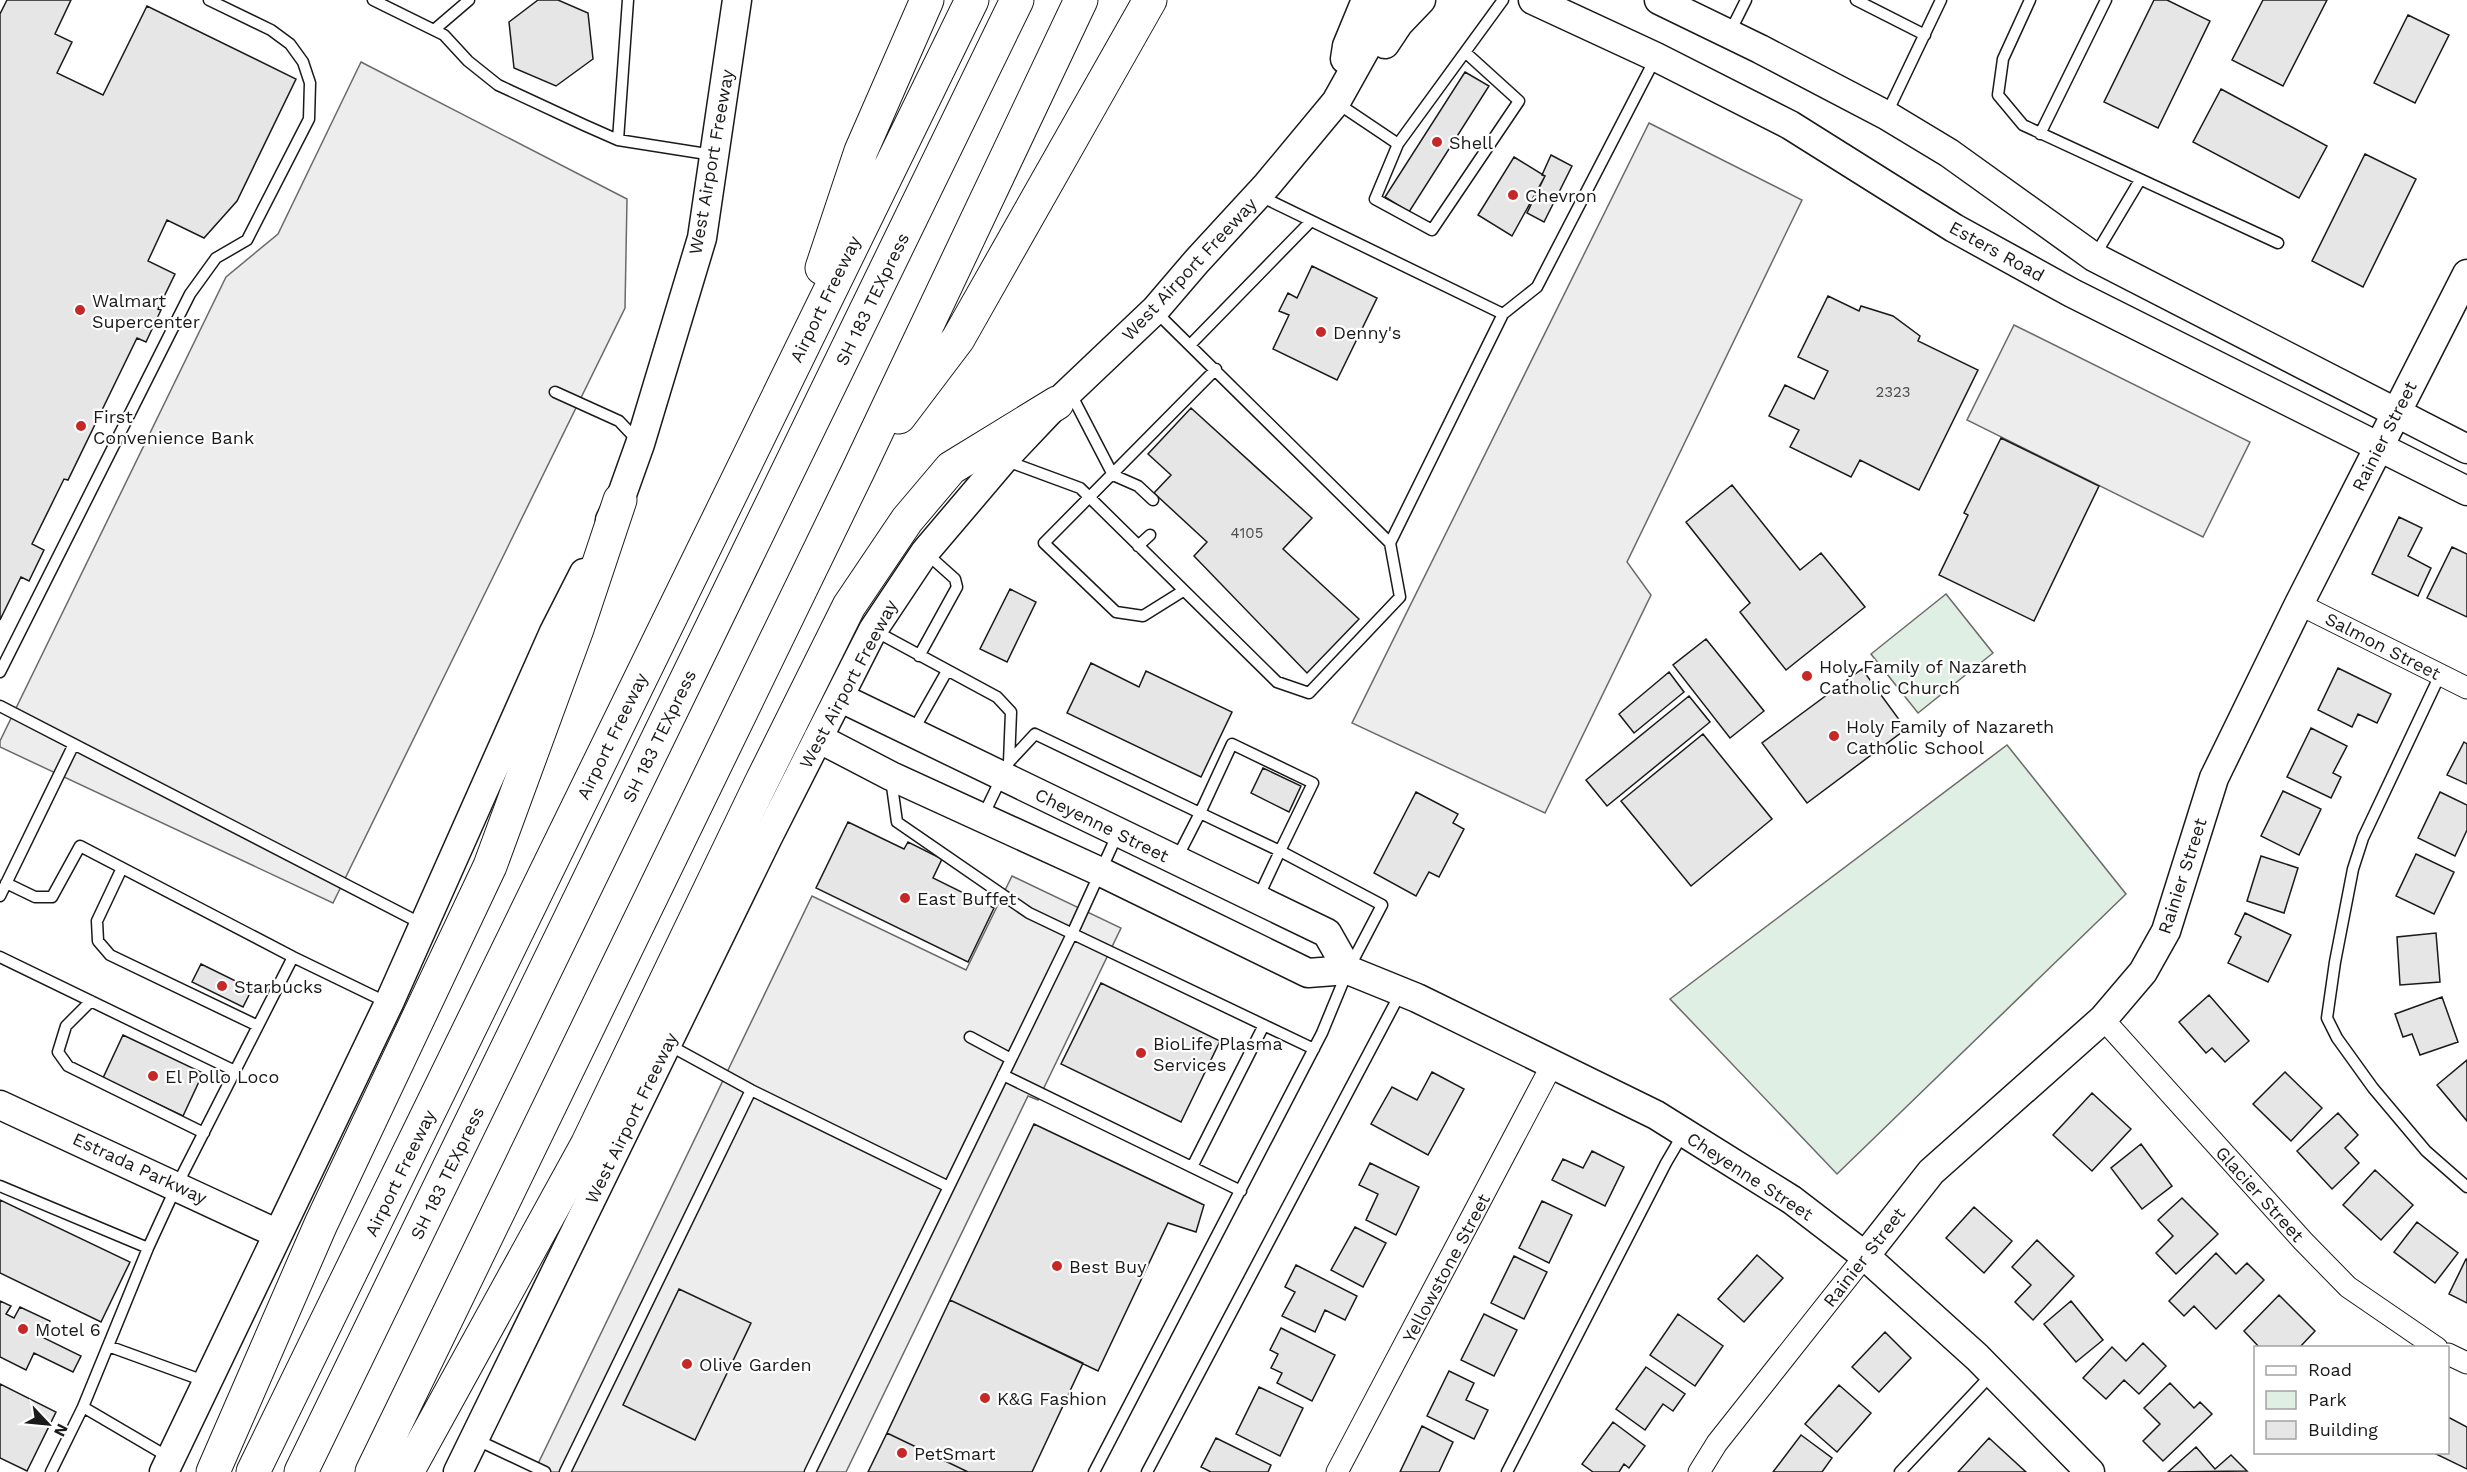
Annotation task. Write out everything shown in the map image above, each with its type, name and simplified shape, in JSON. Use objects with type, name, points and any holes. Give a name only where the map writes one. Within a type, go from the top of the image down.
[{"type":"highway","points":[[782,387],[861,151],[927,0]]},
{"type":"highway","name":"Airport Freeway","points":[[253,1472],[972,0]]},
{"type":"highway","name":"SH 183 TEXpress","points":[[301,1472],[1017,0]]},
{"type":"highway","name":"SH 183 TEXpress","points":[[325,1472],[1040,0]]},
{"type":"highway","points":[[372,1472],[858,471],[1081,0]]},
{"type":"highway","points":[[858,471],[958,339],[1150,0]]},
{"type":"highway","points":[[407,1472],[587,1145],[765,774],[849,606],[907,520],[951,468],[1063,397]]},
{"type":"highway","points":[[213,1472],[321,1224],[490,866],[577,629],[620,500]]},
{"type":"highway","points":[[262,1472],[286,1405]]},
{"type":"main road","name":"West Airport Freeway","points":[[167,1465],[389,1003],[554,632],[620,500],[640,444],[702,238],[737,0]]},
{"type":"main road","points":[[1336,102],[1347,46],[1366,0]]},
{"type":"main road","name":"West Airport Freeway","points":[[458,1472],[873,630],[925,552],[1004,459],[1063,397],[1155,310],[1258,195],[1336,102],[1393,0]]},
{"type":"main road","points":[[1336,102],[1362,80],[1399,23],[1421,0]]},
{"type":"main road","name":"Esters Road","points":[[1533,0],[1656,57],[1790,125],[1954,228],[2030,270],[2467,491]]},
{"type":"main road","points":[[1659,0],[1886,115],[1949,153],[2094,257],[2467,449]]},
{"type":"main road","name":"Rainier Street","points":[[1865,1256],[1931,1172],[2103,1019],[2144,972],[2166,931],[2214,778],[2299,604],[2467,274]]},
{"type":"main road","name":"Cheyenne Street","points":[[839,697],[912,733],[1006,770],[1118,832],[1327,933],[1348,970]]},
{"type":"main road","name":"Cheyenne Street","points":[[818,738],[891,776],[1101,872],[1308,974],[1348,970],[1401,992],[1553,1063],[1684,1132],[1792,1200],[1865,1256],[1993,1373],[2090,1472]]},
{"type":"main road","name":"Estrada Parkway","points":[[0,1105],[177,1185],[278,1234]]},
{"type":"street","name":"Salmon Street","points":[[2299,604],[2467,688]]},
{"type":"street","name":"Glacier Street","points":[[2103,1019],[2303,1241],[2348,1287],[2436,1346]]},
{"type":"street","name":"Yellowstone Street","points":[[1337,1472],[1553,1063]]},
{"type":"street","name":"Rainier Street","points":[[1699,1472],[1717,1443],[1865,1256]]},
{"type":"street","points":[[2449,1354],[2467,1363]]},
{"type":"lane","points":[[0,672],[190,294],[216,258],[247,240],[309,119],[310,82],[303,62],[290,44],[271,30],[209,0]]},
{"type":"lane","points":[[373,0],[444,35],[468,61],[498,85],[618,140],[714,155]]},
{"type":"lane","points":[[434,30],[470,0]]},
{"type":"lane","points":[[618,140],[628,0]]},
{"type":"lane","points":[[1465,52],[1519,101],[1432,230],[1375,199],[1398,144],[1465,52],[1503,0]]},
{"type":"lane","points":[[1730,34],[1746,0]]},
{"type":"lane","points":[[1856,0],[1924,35]]},
{"type":"lane","points":[[1886,115],[1941,0]]},
{"type":"lane","points":[[2030,0],[2003,59],[1998,95],[2023,125],[2278,243]]},
{"type":"lane","points":[[2040,134],[2106,0]]},
{"type":"lane","points":[[1390,543],[1503,315],[1537,287],[1656,57]]},
{"type":"lane","points":[[1336,102],[1398,144]]},
{"type":"lane","points":[[2094,257],[2140,180]]},
{"type":"lane","points":[[1258,195],[1503,315]]},
{"type":"lane","points":[[1191,344],[1311,221]]},
{"type":"lane","points":[[1004,459],[1080,488],[1277,682],[1309,693],[1400,597],[1390,543],[1155,310]]},
{"type":"lane","points":[[1184,591],[1143,616],[1116,612],[1044,543],[1216,369]]},
{"type":"lane","points":[[555,392],[619,421],[640,444]]},
{"type":"lane","points":[[1063,397],[1113,475],[1138,486],[1153,500]]},
{"type":"lane","points":[[1138,546],[1150,535]]},
{"type":"lane","points":[[919,656],[957,587],[955,579],[925,552]]},
{"type":"lane","points":[[873,630],[997,697],[1011,712],[1006,770]]},
{"type":"lane","points":[[912,733],[947,671]]},
{"type":"lane","points":[[2440,675],[2363,838],[2353,869],[2327,1018],[2337,1038],[2373,1088],[2427,1151],[2467,1187]]},
{"type":"lane","points":[[0,706],[424,925]]},
{"type":"lane","points":[[981,819],[1006,770],[1035,734],[1280,851],[1382,905],[1348,970],[1314,1049],[1094,1472]]},
{"type":"lane","points":[[0,896],[74,744]]},
{"type":"lane","points":[[1176,861],[1232,744],[1313,783],[1257,900]]},
{"type":"lane","points":[[891,776],[897,822],[1029,913],[1314,1049]]},
{"type":"lane","points":[[810,1472],[1101,872],[1118,832]]},
{"type":"lane","points":[[6,883],[35,897],[52,897],[80,846],[293,957],[389,1003]]},
{"type":"lane","points":[[122,868],[97,921],[98,941],[110,955],[258,1026]]},
{"type":"lane","points":[[0,957],[235,1071]]},
{"type":"lane","points":[[51,1472],[83,1407],[148,1248],[177,1185],[293,957]]},
{"type":"lane","points":[[1147,1472],[1401,992]]},
{"type":"lane","points":[[91,1001],[66,1026],[58,1052],[68,1066],[204,1133]]},
{"type":"lane","points":[[1192,1167],[1264,1025]]},
{"type":"lane","points":[[970,1037],[1011,1059]]},
{"type":"lane","points":[[667,1044],[751,1090],[947,1186]]},
{"type":"lane","points":[[1003,1075],[1241,1191]]},
{"type":"lane","points":[[565,1472],[751,1090]]},
{"type":"lane","points":[[1507,1472],[1684,1132]]},
{"type":"lane","points":[[0,1186],[148,1248]]},
{"type":"lane","points":[[108,1346],[207,1382]]},
{"type":"lane","points":[[1900,1472],[1993,1373]]},
{"type":"lane","points":[[83,1407],[167,1465]]},
{"type":"lane","points":[[475,1439],[545,1472]]},
{"type":"green space","points":[[1946,594],[1993,653],[1918,713],[1871,654]]},
{"type":"green space","points":[[2007,745],[2126,894],[1837,1174],[1670,999]]},
{"type":"shaded area","points":[[361,62],[627,199],[625,308],[333,903],[0,747],[0,741],[226,277],[278,234]]},
{"type":"shaded area","points":[[1649,123],[1802,200],[1627,562],[1651,595],[1545,813],[1352,723]]},
{"type":"shaded area","points":[[2014,325],[2250,442],[2203,537],[1967,420]]},
{"type":"shaded area","points":[[1012,876],[1121,928],[1038,1100],[1028,1096],[846,1472],[534,1472],[812,896],[966,970]]},
{"type":"building","name":"Walmart Supercenter","points":[[7,0],[71,0],[55,34],[72,42],[57,73],[103,95],[147,6],[296,79],[237,201],[204,238],[167,220],[148,261],[175,274],[158,309],[161,310],[146,342],[137,338],[68,480],[64,479],[32,544],[44,550],[29,581],[21,577],[0,620],[0,14]]},
{"type":"building","points":[[538,0],[558,0],[588,13],[593,59],[556,86],[514,68],[509,22]]},
{"type":"building","points":[[2154,0],[2167,0],[2210,21],[2158,128],[2104,102]]},
{"type":"building","points":[[2263,0],[2327,0],[2283,86],[2232,60]]},
{"type":"building","points":[[2408,15],[2449,35],[2415,103],[2374,83]]},
{"type":"building","name":"Shell","points":[[1465,72],[1489,86],[1409,212],[1385,197]]},
{"type":"building","points":[[2221,89],[2327,146],[2299,198],[2193,142]]},
{"type":"building","points":[[2365,154],[2416,179],[2363,287],[2312,261]]},
{"type":"building","points":[[1551,155],[1572,166],[1544,222],[1527,213],[1545,176],[1542,175]]},
{"type":"building","name":"Chevron","points":[[1514,157],[1545,176],[1512,236],[1478,215]]},
{"type":"building","name":"Denny's","points":[[1312,266],[1377,298],[1337,380],[1273,349],[1289,315],[1279,311],[1288,293],[1297,298]]},
{"type":"building","points":[[1828,296],[1859,311],[1861,306],[1893,316],[1920,336],[1918,341],[1978,370],[1919,490],[1860,460],[1851,477],[1790,447],[1799,430],[1769,416],[1785,385],[1814,399],[1828,371],[1798,357]]},
{"type":"building","points":[[1191,408],[1312,518],[1283,549],[1359,619],[1307,673],[1194,556],[1207,542],[1154,493],[1171,475],[1148,454]]},
{"type":"building","points":[[2001,438],[2099,486],[2034,621],[1939,575],[1968,515],[1964,513]]},
{"type":"building","points":[[1732,485],[1800,570],[1821,553],[1865,607],[1786,670],[1740,612],[1750,603],[1686,522]]},
{"type":"building","points":[[2399,517],[2422,528],[2408,556],[2431,568],[2418,596],[2372,574]]},
{"type":"building","points":[[2452,547],[2467,554],[2467,617],[2427,598]]},
{"type":"building","points":[[1010,589],[1036,602],[1007,662],[980,649]]},
{"type":"building","points":[[1706,639],[1764,711],[1730,738],[1673,665]]},
{"type":"building","points":[[1091,663],[1139,687],[1146,671],[1232,712],[1201,777],[1067,713]]},
{"type":"building","points":[[2338,668],[2391,694],[2377,723],[2358,714],[2352,727],[2318,710]]},
{"type":"building","name":"Holy Family of Nazareth Catholic School","points":[[1862,669],[1906,729],[1807,803],[1762,743]]},
{"type":"building","points":[[1669,672],[1684,692],[1634,733],[1619,714]]},
{"type":"building","points":[[1689,696],[1710,722],[1607,806],[1586,780]]},
{"type":"building","points":[[2311,728],[2347,746],[2333,773],[2341,777],[2331,798],[2287,777]]},
{"type":"building","points":[[1703,734],[1772,819],[1691,886],[1621,801]]},
{"type":"building","points":[[2464,742],[2467,744],[2467,784],[2447,775]]},
{"type":"building","points":[[1263,768],[1301,786],[1289,812],[1251,793]]},
{"type":"building","points":[[2283,791],[2321,809],[2299,855],[2261,836]]},
{"type":"building","points":[[1416,792],[1458,814],[1453,823],[1464,829],[1439,877],[1429,872],[1416,896],[1374,873]]},
{"type":"building","points":[[2440,792],[2467,805],[2467,830],[2455,856],[2418,838]]},
{"type":"building","name":"East Buffet","points":[[848,822],[904,849],[908,842],[942,859],[933,878],[994,908],[968,962],[816,888]]},
{"type":"building","points":[[2416,854],[2454,872],[2434,914],[2396,896]]},
{"type":"building","points":[[2261,856],[2298,868],[2284,913],[2247,901]]},
{"type":"building","points":[[2245,913],[2291,935],[2268,982],[2228,963],[2241,937],[2235,934]]},
{"type":"building","points":[[2436,933],[2440,982],[2400,985],[2397,937]]},
{"type":"building","name":"Starbucks","points":[[201,964],[252,989],[243,1007],[192,982]]},
{"type":"building","name":"BioLife Plasma Services","points":[[1101,983],[1220,1041],[1181,1122],[1061,1064]]},
{"type":"building","points":[[2209,995],[2249,1041],[2225,1062],[2212,1048],[2206,1053],[2179,1022]]},
{"type":"building","points":[[2442,997],[2458,1042],[2420,1055],[2412,1034],[2403,1037],[2395,1014]]},
{"type":"building","name":"El Pollo Loco","points":[[123,1035],[203,1073],[183,1116],[103,1078]]},
{"type":"building","points":[[2467,1060],[2467,1121],[2437,1085]]},
{"type":"building","points":[[1432,1072],[1464,1089],[1428,1155],[1371,1124],[1392,1087],[1417,1100]]},
{"type":"building","points":[[2285,1072],[2322,1108],[2291,1141],[2253,1104]]},
{"type":"building","points":[[2092,1093],[2131,1129],[2092,1171],[2053,1135]]},
{"type":"building","points":[[2338,1113],[2358,1135],[2345,1148],[2359,1163],[2332,1189],[2297,1151]]},
{"type":"building","name":"Best Buy","points":[[1034,1124],[1204,1205],[1196,1232],[1168,1223],[1098,1371],[950,1300]]},
{"type":"building","points":[[2141,1144],[2172,1186],[2142,1209],[2111,1168]]},
{"type":"building","points":[[1592,1151],[1624,1167],[1605,1206],[1552,1180],[1563,1159],[1583,1168]]},
{"type":"building","points":[[1370,1163],[1419,1187],[1396,1235],[1366,1220],[1378,1194],[1359,1185]]},
{"type":"building","points":[[2375,1170],[2413,1205],[2381,1240],[2343,1205]]},
{"type":"building","points":[[2182,1198],[2218,1234],[2176,1274],[2156,1253],[2173,1236],[2158,1220]]},
{"type":"building","points":[[0,1200],[130,1262],[101,1322],[0,1273]]},
{"type":"building","points":[[1542,1201],[1572,1215],[1549,1263],[1519,1248]]},
{"type":"building","points":[[1974,1207],[2012,1241],[1984,1273],[1946,1238]]},
{"type":"building","points":[[2417,1222],[2458,1253],[2435,1283],[2394,1252]]},
{"type":"building","points":[[1355,1227],[1386,1243],[1363,1287],[1331,1270]]},
{"type":"building","points":[[2037,1240],[2074,1276],[2033,1320],[2015,1302],[2031,1285],[2012,1267]]},
{"type":"building","points":[[2216,1253],[2236,1274],[2247,1263],[2264,1280],[2216,1329],[2194,1306],[2184,1316],[2169,1301]]},
{"type":"building","points":[[1757,1255],[1783,1278],[1744,1322],[1718,1299]]},
{"type":"building","points":[[1514,1256],[1547,1272],[1524,1319],[1491,1303]]},
{"type":"building","points":[[2467,1259],[2467,1303],[2449,1294]]},
{"type":"building","points":[[1296,1265],[1357,1296],[1345,1320],[1325,1310],[1315,1332],[1282,1316],[1295,1292],[1285,1287]]},
{"type":"building","name":"Olive Garden","points":[[679,1289],[751,1323],[695,1440],[623,1405]]},
{"type":"building","points":[[2279,1295],[2315,1331],[2301,1346],[2258,1346],[2244,1331]]},
{"type":"building","name":"K&G Fashion","points":[[950,1300],[1083,1363],[1032,1472],[968,1472],[887,1433]]},
{"type":"building","name":"Motel 6","points":[[0,1301],[11,1306],[6,1314],[14,1318],[20,1307],[50,1321],[42,1337],[81,1356],[73,1372],[34,1353],[26,1370],[0,1357]]},
{"type":"building","points":[[2071,1301],[2103,1340],[2076,1362],[2044,1324]]},
{"type":"building","points":[[1484,1314],[1517,1330],[1494,1376],[1461,1360]]},
{"type":"building","points":[[1678,1314],[1723,1346],[1695,1386],[1650,1355]]},
{"type":"building","points":[[1281,1328],[1335,1355],[1312,1401],[1277,1383],[1282,1373],[1271,1368],[1278,1354],[1270,1350]]},
{"type":"building","points":[[1885,1332],[1911,1358],[1879,1392],[1852,1367]]},
{"type":"building","points":[[2143,1343],[2166,1366],[2139,1394],[2124,1380],[2106,1399],[2083,1378],[2112,1347],[2126,1361]]},
{"type":"building","points":[[1646,1367],[1685,1394],[1673,1411],[1663,1404],[1645,1430],[1616,1409]]},
{"type":"building","points":[[1449,1371],[1474,1383],[1466,1400],[1488,1410],[1474,1439],[1427,1416]]},
{"type":"building","points":[[2170,1383],[2194,1408],[2200,1402],[2212,1414],[2163,1461],[2143,1441],[2160,1424],[2144,1408]]},
{"type":"building","points":[[0,1384],[56,1412],[27,1471],[0,1458]]},
{"type":"building","points":[[1839,1385],[1871,1413],[1837,1452],[1805,1424]]},
{"type":"building","points":[[1259,1387],[1303,1408],[1280,1456],[1236,1434]]},
{"type":"building","points":[[2449,1418],[2467,1427],[2467,1469],[2436,1454],[2449,1454]]},
{"type":"building","points":[[1613,1422],[1645,1446],[1629,1468],[1624,1464],[1619,1472],[1593,1472],[1582,1464]]},
{"type":"building","points":[[1422,1426],[1453,1442],[1439,1472],[1400,1472]]},
{"type":"building","name":"PetSmart","points":[[887,1433],[968,1472],[868,1472]]},
{"type":"building","points":[[1801,1435],[1832,1458],[1822,1472],[1773,1472]]},
{"type":"building","points":[[1216,1438],[1271,1465],[1268,1472],[1211,1472],[1201,1467]]},
{"type":"building","points":[[1989,1438],[2026,1472],[1958,1472]]},
{"type":"building","points":[[2196,1447],[2215,1469],[2231,1455],[2247,1471],[2168,1472]]},
{"type":"place","name":"Shell","points":[[1437,142]]},
{"type":"place","name":"Chevron","points":[[1513,195]]},
{"type":"place","name":"Walmart Supercenter","points":[[80,310]]},
{"type":"place","name":"Denny's","points":[[1321,332]]},
{"type":"place","name":"First Convenience Bank","points":[[81,426]]},
{"type":"place","name":"Holy Family of Nazareth Catholic Church","points":[[1807,676]]},
{"type":"place","name":"Holy Family of Nazareth Catholic School","points":[[1834,736]]},
{"type":"place","name":"East Buffet","points":[[905,898]]},
{"type":"place","name":"Starbucks","points":[[222,986]]},
{"type":"place","name":"BioLife Plasma Services","points":[[1141,1053]]},
{"type":"place","name":"El Pollo Loco","points":[[153,1076]]},
{"type":"place","name":"Best Buy","points":[[1057,1266]]},
{"type":"place","name":"Motel 6","points":[[23,1329]]},
{"type":"place","name":"Olive Garden","points":[[687,1364]]},
{"type":"place","name":"K&G Fashion","points":[[985,1398]]},
{"type":"place","name":"PetSmart","points":[[902,1453]]}]
